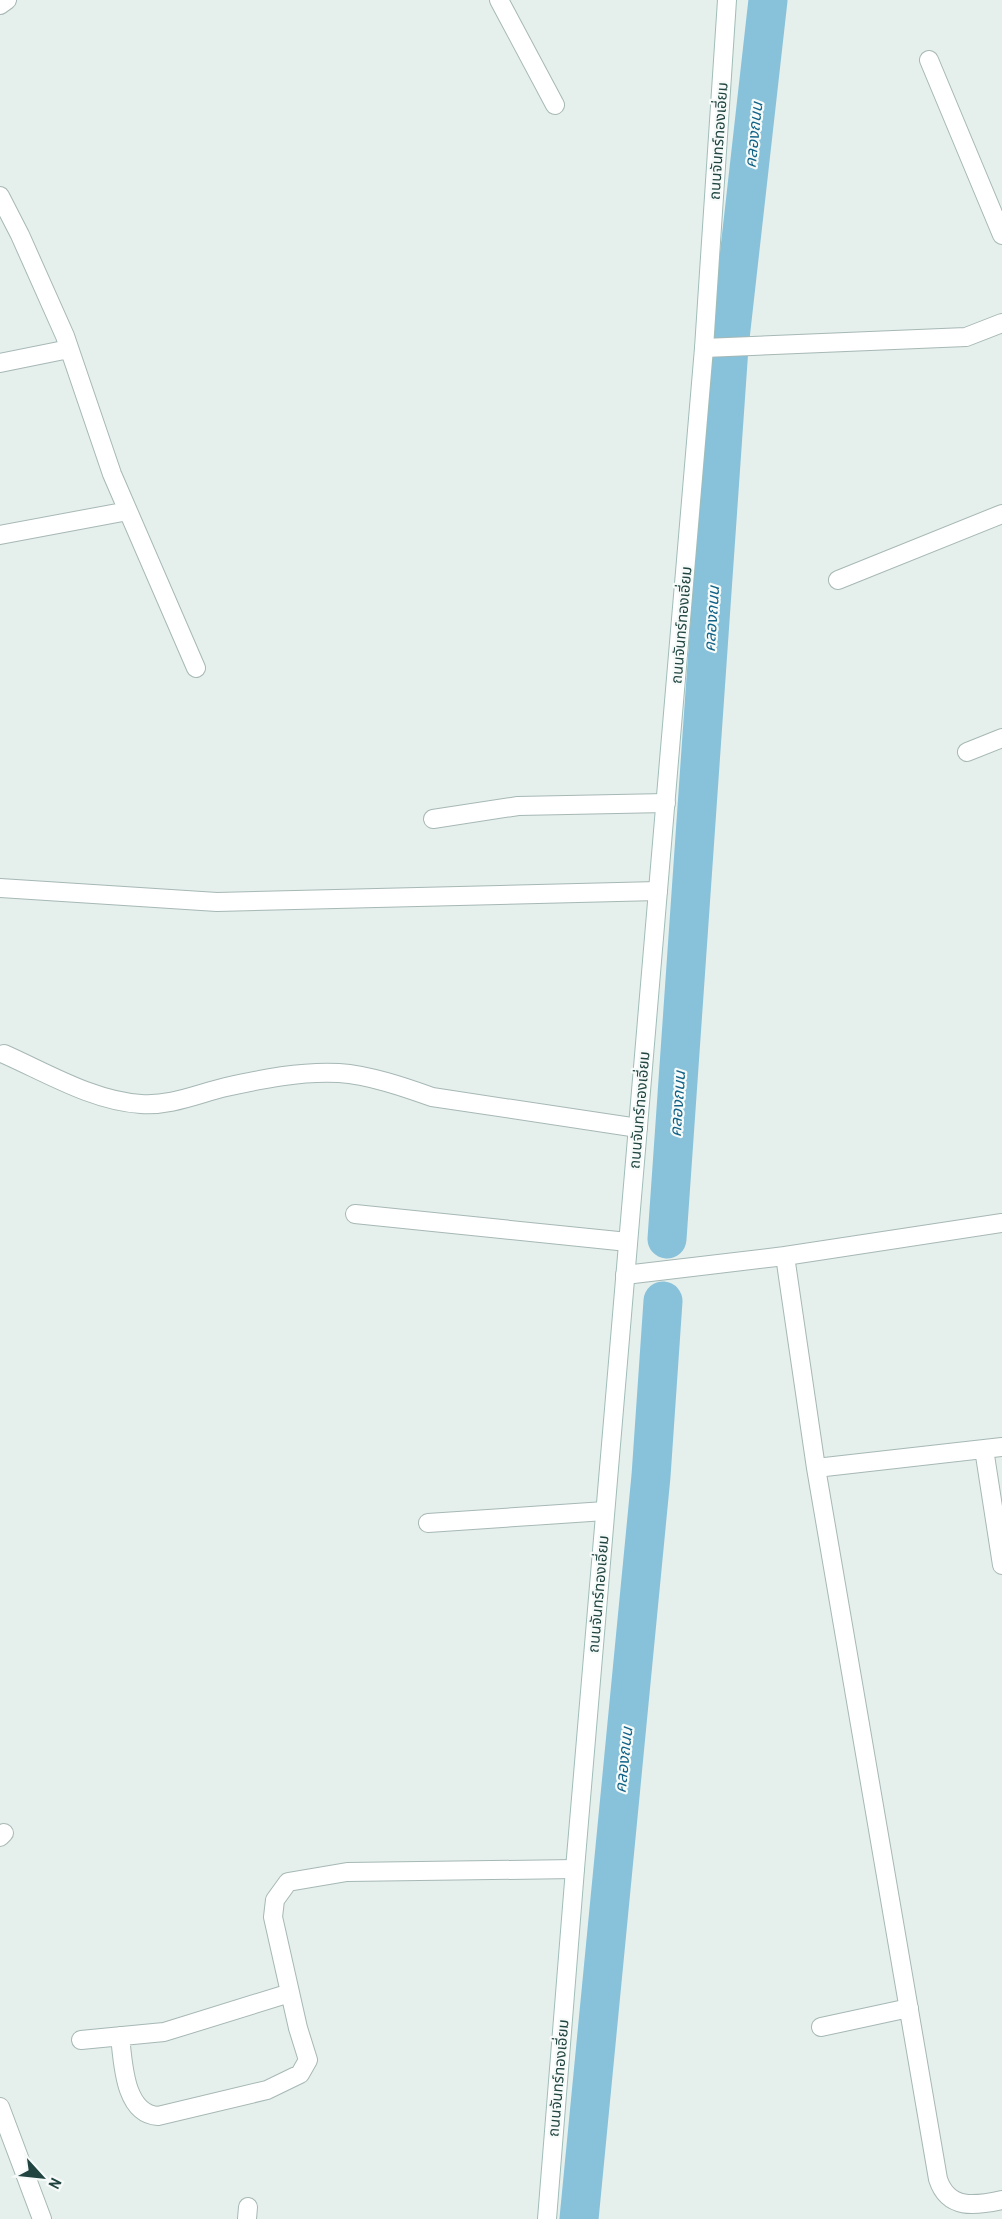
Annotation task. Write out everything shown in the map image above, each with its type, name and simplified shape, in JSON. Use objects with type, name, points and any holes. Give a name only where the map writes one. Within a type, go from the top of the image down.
[{"type":"street","points":[[0,5],[7,0]]},
{"type":"street","points":[[499,0],[555,105]]},
{"type":"street","name":"ถนนจันทร์ทองเอี่ยม","points":[[547,2219],[704,348],[727,0]]},
{"type":"street","points":[[929,60],[1002,235]]},
{"type":"street","points":[[0,196],[20,235],[69,349],[112,474],[196,668]]},
{"type":"street","points":[[704,348],[966,337],[1002,323]]},
{"type":"street","points":[[0,363],[69,349]]},
{"type":"street","points":[[0,535],[128,511]]},
{"type":"street","points":[[838,580],[1002,514]]},
{"type":"street","points":[[968,752],[1002,738]]},
{"type":"street","points":[[433,819],[519,806],[666,803]]},
{"type":"street","points":[[0,888],[217,902],[658,891]]},
{"type":"street","points":[[4,1054],[86,1091],[117,1101],[142,1104],[172,1102],[224,1087],[298,1074],[340,1073],[401,1086],[432,1096],[638,1128]]},
{"type":"street","points":[[355,1214],[628,1242]]},
{"type":"street","points":[[626,1275],[784,1256],[1002,1223]]},
{"type":"street","points":[[784,1256],[816,1468],[938,2179],[942,2192],[965,2204],[984,2204],[1002,2200]]},
{"type":"street","points":[[816,1468],[993,1448],[1002,1565]]},
{"type":"street","points":[[428,1523],[605,1511]]},
{"type":"street","points":[[120,2036],[124,2076],[136,2105],[147,2115],[158,2116],[267,2090],[300,2074],[308,2060],[273,1917],[275,1900],[288,1882],[347,1872],[575,1869]]},
{"type":"street","points":[[81,2040],[164,2032],[290,1993]]},
{"type":"street","points":[[821,2027],[909,2008]]},
{"type":"street","points":[[0,2107],[42,2219]]},
{"type":"waterway","name":"คลองถนน","points":[[667,1239],[729,347],[768,0]]},
{"type":"waterway","name":"คลองถนน","points":[[579,2219],[651,1476],[663,1301]]}]
